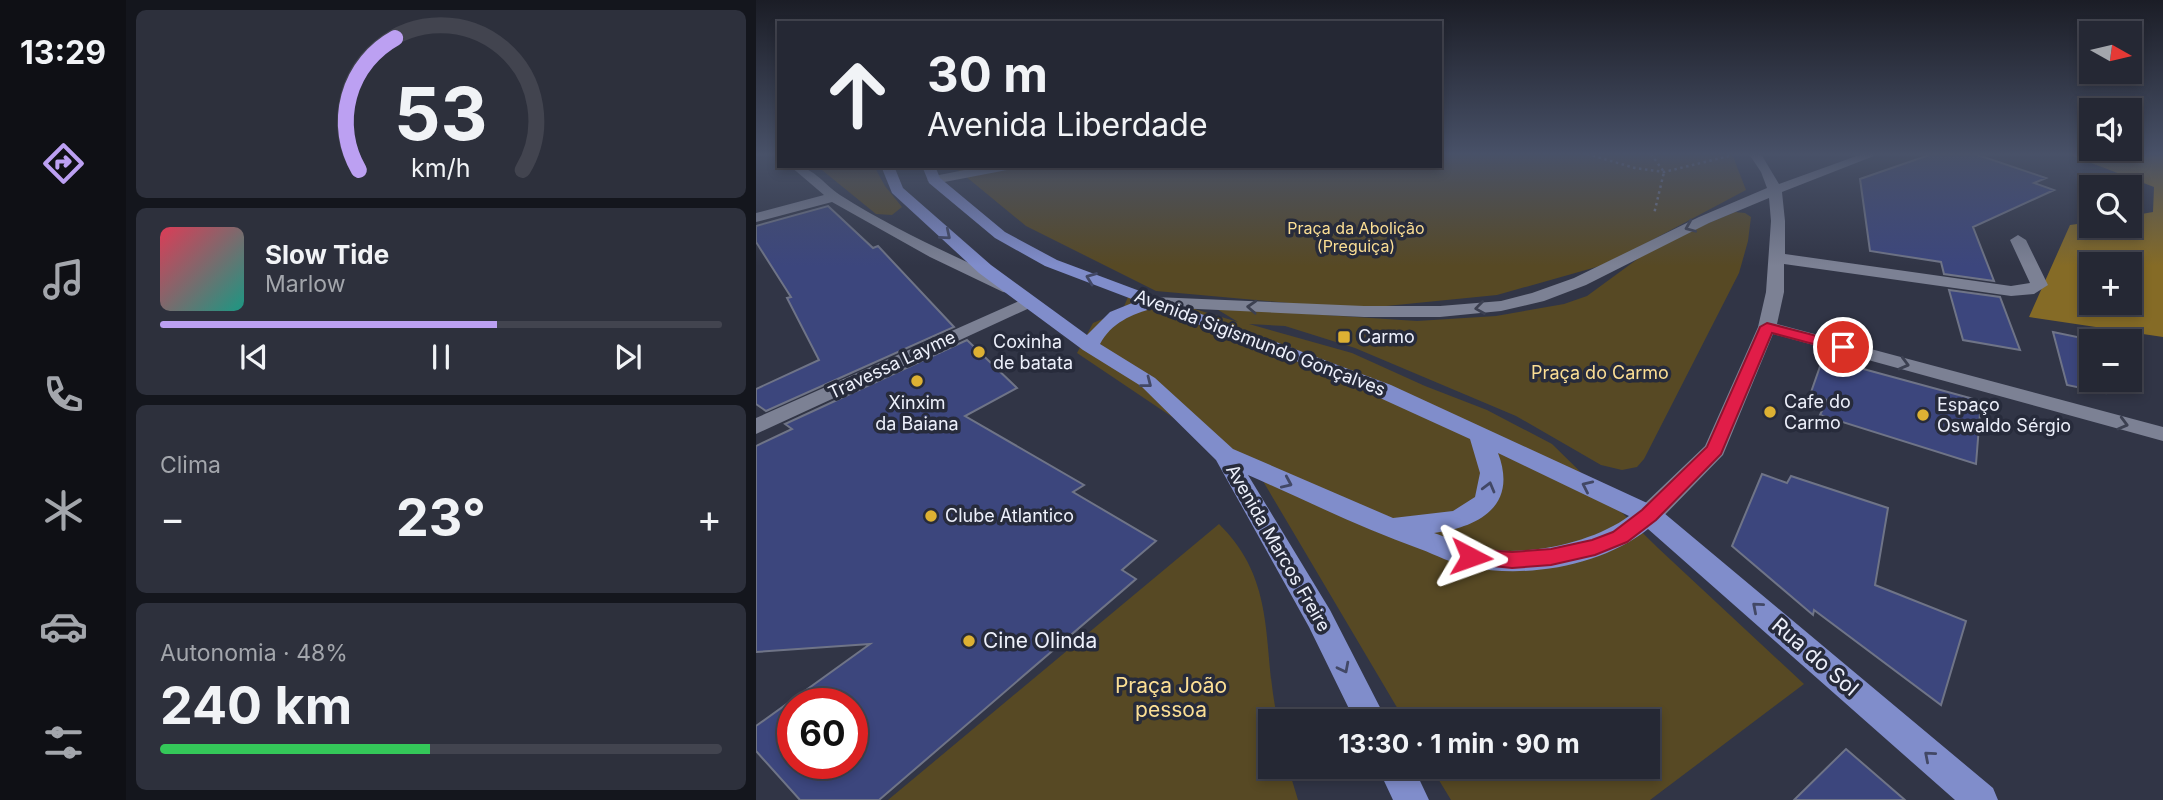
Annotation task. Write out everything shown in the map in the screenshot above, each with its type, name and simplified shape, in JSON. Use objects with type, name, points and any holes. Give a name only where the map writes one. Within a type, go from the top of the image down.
[{"type":"main road","points":[[899,191],[1027,302],[1090,346],[1095,334],[1122,312],[1155,302]]},
{"type":"main road","name":"Avenida Sigismundo Gonçalves","points":[[951,191],[1000,235],[1051,263],[1341,372],[1649,515]]},
{"type":"main road","name":"Avenida Marcos Freire","points":[[1090,346],[1148,382],[1225,455],[1320,619],[1365,709]]},
{"type":"main road","points":[[1390,528],[1465,518],[1481,507],[1490,490],[1492,472],[1480,437]]},
{"type":"main road","points":[[1225,455],[1390,528],[1471,557],[1512,560],[1551,557],[1595,547],[1620,537],[1649,515]]},
{"type":"main road","name":"Rua do Sol","points":[[1649,515],[1981,800]]},
{"type":"main road","points":[[1402,779],[1412,800]]},
{"type":"street","points":[[827,191],[936,254],[1010,288]]},
{"type":"street","points":[[1155,302],[1342,311],[1454,312],[1514,303],[1555,291],[1622,264],[1682,230],[1772,191]]},
{"type":"street","points":[[1649,515],[1714,450],[1767,327],[1775,292],[1778,221],[1775,191]]},
{"type":"street","points":[[756,219],[834,197]]},
{"type":"street","points":[[1777,258],[2011,291],[2028,290],[2039,285],[2018,240]]},
{"type":"street","name":"Travessa Layme","points":[[756,427],[1027,302]]},
{"type":"street","points":[[1767,327],[2163,434]]},
{"type":"path","points":[[1622,264],[1650,230],[1659,191]]},
{"type":"green space","points":[[848,191],[889,191],[902,207],[892,215],[876,214]]},
{"type":"green space","name":"Praça da Abolição (Preguiça)","points":[[984,191],[1743,191],[1607,264],[1497,295],[1356,309],[1156,291],[1026,226]]},
{"type":"green space","name":"Praça do Carmo","points":[[1735,212],[1751,217],[1739,273],[1644,459],[1637,467],[1622,470],[1601,465],[1516,416],[1355,348],[1285,326],[1249,324],[1352,353],[1487,410],[1552,444],[1658,548],[1804,684],[1650,800],[1451,800],[1438,779],[1660,779],[1660,709],[1398,709],[1260,476],[1077,353],[1093,323],[1122,311],[1131,290],[1238,322],[1215,308],[1417,321],[1496,316],[1564,304],[1587,296],[1658,244]]},
{"type":"green space","name":"Praça João pessoa","points":[[1219,524],[1238,546],[1260,593],[1276,709],[1258,709],[1258,779],[1292,779],[1298,800],[888,800]]},
{"type":"shaded area","points":[[2154,191],[2163,191],[2163,337],[2142,334],[2142,329],[2109,329],[2029,317],[2070,225],[2079,224],[2079,238],[2142,238],[2142,214],[2153,212]]},
{"type":"building","points":[[1862,191],[2051,191],[1973,227],[1994,281],[1944,274],[1941,262],[1870,251]]},
{"type":"building","points":[[828,206],[873,248],[878,246],[954,327],[766,411],[756,404],[756,389],[819,360],[787,298],[791,297],[756,242],[756,226]]},
{"type":"building","points":[[1949,290],[2000,297],[2020,350],[1963,340]]},
{"type":"building","points":[[2053,332],[2079,337],[2079,388],[2067,385]]},
{"type":"building","points":[[967,340],[1017,388],[965,416],[1084,485],[1073,492],[1156,541],[1122,570],[1136,579],[879,800],[800,800],[781,779],[868,779],[868,688],[809,688],[870,644],[756,652],[756,446],[792,429],[785,424]]},
{"type":"building","name":"Espaço Oswaldo Sérgio","points":[[1823,358],[1981,401],[1976,464],[1820,415],[1827,400],[1810,395]]},
{"type":"building","points":[[1762,474],[1787,483],[1791,476],[1888,508],[1875,585],[1966,621],[1941,705],[1814,610],[1813,615],[1732,546]]},
{"type":"building","points":[[777,711],[777,774],[756,751],[756,726]]},
{"type":"building","points":[[1846,749],[1905,800],[1794,800]]},
{"type":"place","name":"Carmo","points":[[1344,337]]},
{"type":"place","name":"Coxinha de batata","points":[[979,352]]},
{"type":"place","name":"Xinxim da Baiana","points":[[917,381]]},
{"type":"place","name":"Cafe do Carmo","points":[[1770,412]]},
{"type":"place","name":"Espaço Oswaldo Sérgio","points":[[1923,415]]},
{"type":"place","name":"Clube Atlantico","points":[[931,516]]},
{"type":"place","name":"Cine Olinda","points":[[969,641]]},
{"type":"route","points":[[1471,557],[1512,560],[1551,557],[1595,547],[1620,537],[1649,515],[1714,450],[1767,327],[1843,347]]}]
